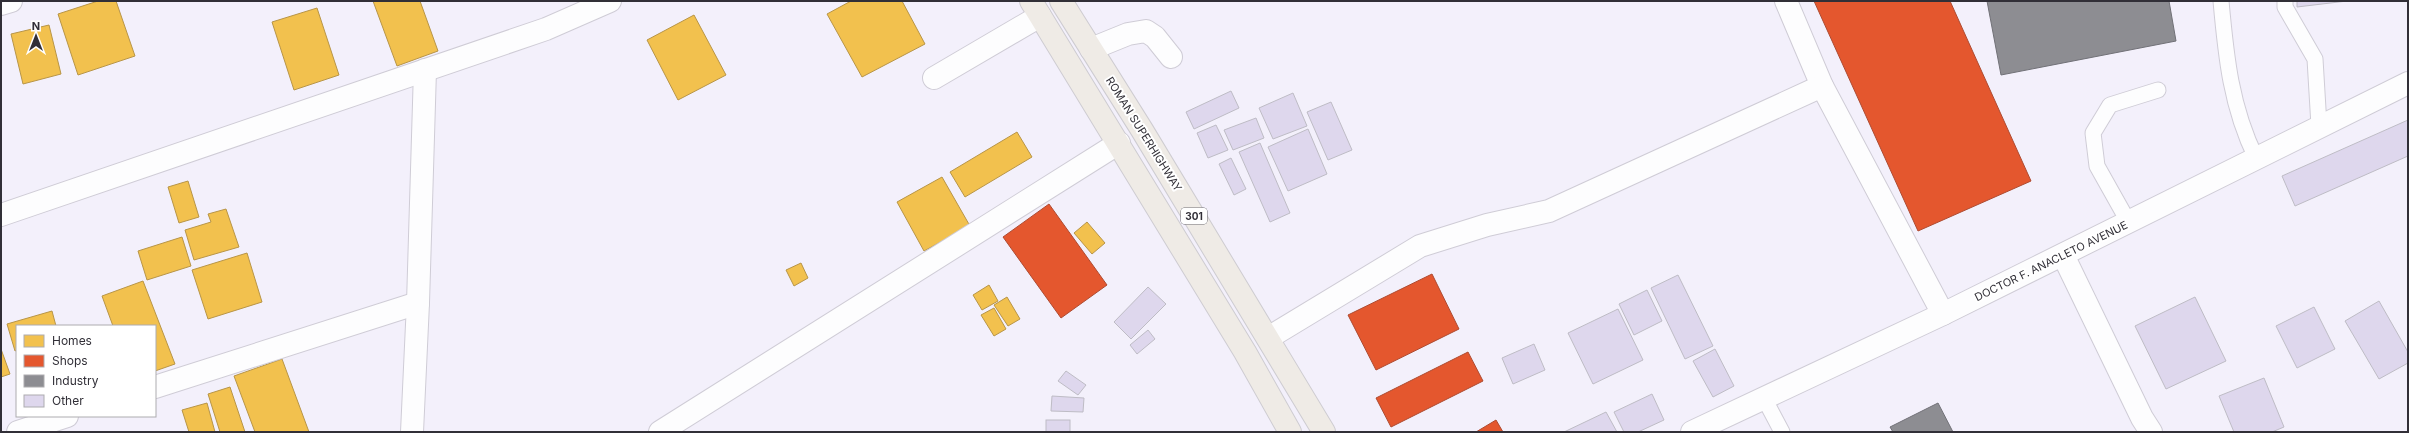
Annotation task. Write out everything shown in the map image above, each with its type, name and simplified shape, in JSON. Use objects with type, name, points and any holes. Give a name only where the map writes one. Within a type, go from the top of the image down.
[{"type":"main road","name":"ROMAN SUPERHIGHWAY","points":[[1061,1],[1324,432]]},
{"type":"main road","name":"301","points":[[1035,8],[1119,144],[1290,432]]},
{"type":"street","points":[[1,4],[11,1]]},
{"type":"street","points":[[1,215],[546,29],[610,1]]},
{"type":"street","points":[[1786,1],[1822,86],[1943,314]]},
{"type":"street","points":[[934,78],[1035,8]]},
{"type":"street","points":[[1091,49],[1128,34],[1146,31],[1154,37],[1171,57]]},
{"type":"street","points":[[412,432],[418,303],[425,70]]},
{"type":"street","name":"DOCTOR F. ANACLETO AVENUE","points":[[1692,432],[1943,314],[2129,223],[2319,126],[2408,83]]},
{"type":"street","points":[[1268,338],[1420,246],[1487,226],[1549,211],[1822,86]]},
{"type":"street","points":[[660,432],[1119,144]]},
{"type":"street","points":[[2063,255],[2142,418],[2151,432]]},
{"type":"street","points":[[156,387],[418,303]]},
{"type":"street","points":[[18,432],[64,417]]},
{"type":"lane","points":[[2221,1],[2227,72],[2246,139],[2256,158]]},
{"type":"lane","points":[[2285,1],[2285,7],[2315,59],[2319,126]]},
{"type":"lane","points":[[2129,223],[2097,166],[2093,133],[2110,105],[2158,90]]},
{"type":"lane","points":[[1764,398],[1782,432]]},
{"type":"building: Homes","points":[[98,1],[116,1],[135,56],[78,75],[58,14]]},
{"type":"building: Homes","points":[[373,1],[420,1],[438,51],[397,66]]},
{"type":"building: Homes","points":[[851,1],[902,1],[925,44],[862,77],[827,14]]},
{"type":"building: Homes","points":[[317,8],[339,75],[294,90],[272,22]]},
{"type":"building: Homes","points":[[694,15],[726,75],[678,100],[647,40]]},
{"type":"building: Homes","points":[[49,25],[61,74],[23,84],[11,34]]},
{"type":"building: Homes","points":[[1017,132],[1032,157],[965,197],[950,172]]},
{"type":"building: Homes","points":[[942,177],[970,226],[924,251],[897,202]]},
{"type":"building: Homes","points":[[188,181],[199,217],[179,223],[168,187]]},
{"type":"building: Homes","points":[[226,209],[239,247],[194,260],[185,230],[211,222],[208,214]]},
{"type":"building: Homes","points":[[1087,222],[1105,243],[1092,254],[1074,233]]},
{"type":"building: Homes","points":[[182,237],[191,266],[147,280],[138,251]]},
{"type":"building: Homes","points":[[247,253],[262,302],[208,319],[192,270]]},
{"type":"building: Homes","points":[[801,263],[808,278],[794,286],[786,270]]},
{"type":"building: Homes","points":[[143,281],[175,364],[156,371],[156,325],[113,325],[102,296]]},
{"type":"building: Homes","points":[[989,285],[998,301],[982,310],[973,295]]},
{"type":"building: Homes","points":[[1007,297],[1020,319],[1008,326],[994,305]]},
{"type":"building: Homes","points":[[994,308],[1006,329],[994,336],[981,315]]},
{"type":"building: Homes","points":[[52,311],[56,325],[16,325],[15,351],[7,324]]},
{"type":"building: Homes","points":[[1,349],[10,374],[1,377]]},
{"type":"building: Homes","points":[[282,359],[309,432],[255,432],[234,376]]},
{"type":"building: Homes","points":[[230,387],[245,432],[220,432],[208,394]]},
{"type":"building: Homes","points":[[207,403],[215,432],[189,432],[182,410]]},
{"type":"building: Shops","points":[[1814,1],[1950,1],[2031,181],[1918,231]]},
{"type":"building: Shops","points":[[1049,204],[1107,285],[1061,318],[1003,237]]},
{"type":"building: Shops","points":[[1432,274],[1459,329],[1376,370],[1348,315]]},
{"type":"building: Shops","points":[[1468,352],[1483,381],[1391,427],[1376,398]]},
{"type":"building: Shops","points":[[1496,420],[1503,432],[1476,432]]},
{"type":"building: Industry","points":[[1987,1],[2169,1],[2176,41],[2001,75]]},
{"type":"building: Industry","points":[[1938,403],[1953,432],[1893,432],[1890,427]]},
{"type":"building: Other","points":[[2297,1],[2347,1],[2297,7]]},
{"type":"building: Other","points":[[1231,91],[1239,108],[1194,129],[1186,112]]},
{"type":"building: Other","points":[[1293,93],[1307,126],[1273,139],[1259,108]]},
{"type":"building: Other","points":[[1331,102],[1352,150],[1328,160],[1307,112]]},
{"type":"building: Other","points":[[1256,118],[1264,138],[1233,150],[1224,130]]},
{"type":"building: Other","points":[[2408,120],[2408,156],[2295,206],[2282,176]]},
{"type":"building: Other","points":[[1216,125],[1228,150],[1208,158],[1197,133]]},
{"type":"building: Other","points":[[1308,129],[1327,174],[1288,191],[1268,147]]},
{"type":"building: Other","points":[[1260,143],[1290,213],[1270,222],[1239,152]]},
{"type":"building: Other","points":[[1231,158],[1246,189],[1234,195],[1219,164]]},
{"type":"building: Other","points":[[1678,275],[1713,346],[1685,359],[1651,288]]},
{"type":"building: Other","points":[[1148,287],[1166,304],[1131,339],[1114,322]]},
{"type":"building: Other","points":[[1647,290],[1662,321],[1634,335],[1619,304]]},
{"type":"building: Other","points":[[2195,297],[2226,361],[2166,389],[2135,326]]},
{"type":"building: Other","points":[[2379,301],[2408,352],[2408,363],[2379,379],[2345,321]]},
{"type":"building: Other","points":[[2314,307],[2335,349],[2297,368],[2276,326]]},
{"type":"building: Other","points":[[1618,309],[1643,360],[1593,384],[1568,333]]},
{"type":"building: Other","points":[[1148,330],[1155,339],[1137,354],[1130,345]]},
{"type":"building: Other","points":[[1534,344],[1545,370],[1513,384],[1502,358]]},
{"type":"building: Other","points":[[1715,349],[1734,386],[1713,397],[1693,361]]},
{"type":"building: Other","points":[[1066,371],[1086,385],[1078,395],[1058,381]]},
{"type":"building: Other","points":[[2264,378],[2284,427],[2272,432],[2234,432],[2219,396]]},
{"type":"building: Other","points":[[1652,394],[1664,420],[1638,432],[1624,432],[1614,412]]},
{"type":"building: Other","points":[[1052,396],[1084,398],[1083,412],[1051,411]]},
{"type":"building: Other","points":[[1606,412],[1617,432],[1564,432]]},
{"type":"building: Other","points":[[1046,420],[1070,420],[1070,432],[1046,432]]}]
